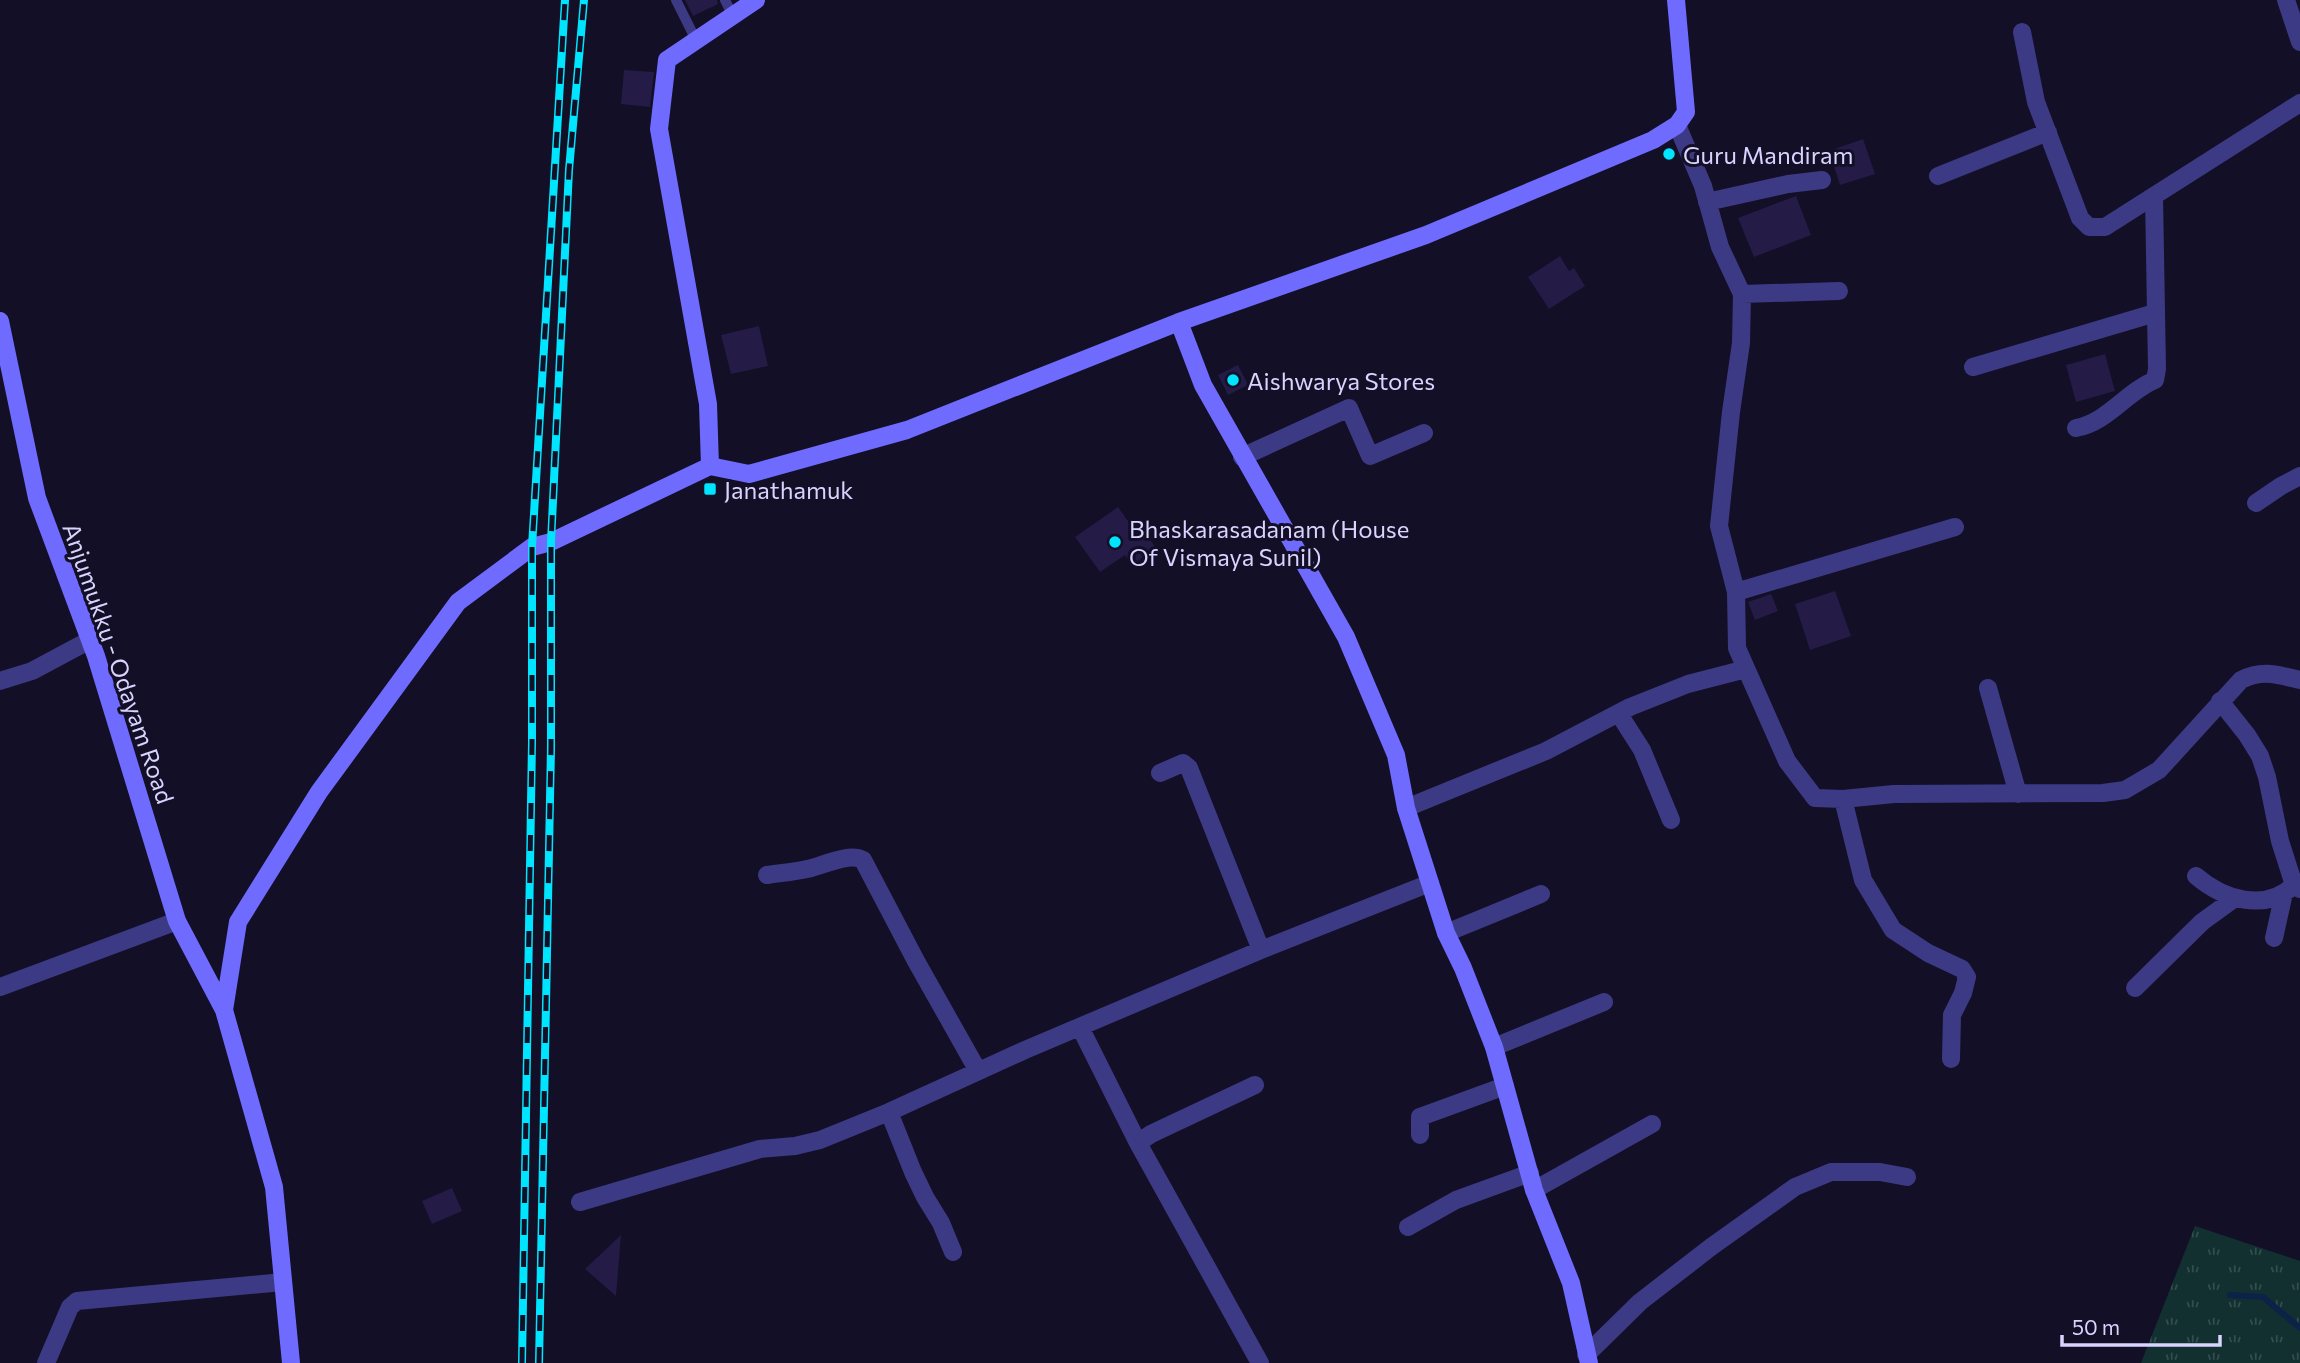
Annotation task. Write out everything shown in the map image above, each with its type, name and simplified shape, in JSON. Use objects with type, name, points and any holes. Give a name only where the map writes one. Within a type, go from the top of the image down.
[{"type":"main road","points":[[710,466],[708,404],[659,129],[667,60],[696,40],[729,8],[756,0]]},
{"type":"main road","points":[[290,1363],[274,1187],[224,1010],[239,922],[320,792],[458,602],[532,547],[551,542],[710,466],[749,474],[907,430],[1179,322],[1426,234],[1653,140],[1677,125],[1686,112],[1676,0]]},
{"type":"main road","name":"Anjumukku - Odayam Road","points":[[0,321],[37,498],[90,640],[177,921],[224,1010]]},
{"type":"main road","points":[[1179,322],[1203,385],[1346,637],[1396,755],[1406,808],[1446,933],[1494,1047],[1532,1182],[1571,1283],[1587,1359]]},
{"type":"street","points":[[2286,0],[2300,42]]},
{"type":"street","points":[[2022,33],[2036,102],[2080,218],[2089,227],[2105,227],[2300,103]]},
{"type":"street","points":[[1677,125],[1703,186],[1720,247],[1742,294],[1741,343],[1720,526],[1736,592],[1737,648],[1787,761],[1815,798],[1843,799],[1894,794],[2103,793],[2125,790],[2159,770],[2241,680],[2269,672],[2300,680]]},
{"type":"street","points":[[1938,176],[2048,132]]},
{"type":"street","points":[[1707,202],[1788,184],[1822,180]]},
{"type":"street","points":[[2076,428],[2105,416],[2130,394],[2155,380],[2154,196]]},
{"type":"street","points":[[1742,294],[1839,291]]},
{"type":"street","points":[[1973,367],[2155,313]]},
{"type":"street","points":[[1242,457],[1349,408],[1370,456],[1424,433]]},
{"type":"street","points":[[2256,503],[2281,485],[2300,476]]},
{"type":"street","points":[[1736,592],[1955,527]]},
{"type":"street","points":[[0,681],[32,671],[90,640]]},
{"type":"street","points":[[1406,808],[1546,751],[1619,714],[1688,684],[1746,669]]},
{"type":"street","points":[[1988,688],[2018,794]]},
{"type":"street","points":[[2220,701],[2260,756],[2293,889],[2274,939]]},
{"type":"street","points":[[1619,714],[1642,750],[1671,820]]},
{"type":"street","points":[[1160,773],[1182,763],[1189,768],[1261,950]]},
{"type":"street","points":[[1843,799],[1863,880],[1893,930],[1928,953],[1962,969],[1967,977],[1963,993],[1952,1015],[1951,1059]]},
{"type":"street","points":[[767,875],[806,870],[849,858],[857,857],[863,860],[978,1071]]},
{"type":"street","points":[[2196,876],[2224,895],[2257,901],[2268,900],[2293,889]]},
{"type":"street","points":[[580,1202],[760,1149],[795,1146],[821,1140],[1261,950],[1430,883]]},
{"type":"street","points":[[1446,933],[1541,894]]},
{"type":"street","points":[[2135,988],[2202,922],[2235,898]]},
{"type":"street","points":[[0,987],[177,921]]},
{"type":"street","points":[[1494,1047],[1604,1002]]},
{"type":"street","points":[[1080,1027],[1138,1143],[1260,1363]]},
{"type":"street","points":[[1138,1143],[1151,1134],[1255,1086]]},
{"type":"street","points":[[1420,1135],[1420,1117],[1504,1086]]},
{"type":"street","points":[[889,1112],[913,1172],[941,1223],[953,1252]]},
{"type":"street","points":[[1408,1227],[1456,1200],[1532,1182],[1653,1124]]},
{"type":"street","points":[[1587,1359],[1640,1302],[1795,1187],[1831,1172],[1880,1172],[1907,1177]]},
{"type":"street","points":[[46,1363],[69,1307],[77,1301],[283,1282]]},
{"type":"lane","points":[[676,0],[696,40]]},
{"type":"green space","points":[[2195,1226],[2300,1261],[2300,1363],[2141,1363]]},
{"type":"building","points":[[685,0],[717,0],[718,4],[693,16]]},
{"type":"building","points":[[624,70],[654,72],[650,107],[621,104]]},
{"type":"building","points":[[1863,139],[1875,174],[1840,185],[1829,151]]},
{"type":"building","points":[[1796,196],[1811,235],[1754,257],[1738,218]]},
{"type":"building","points":[[1560,256],[1569,271],[1574,268],[1585,286],[1549,309],[1528,277]]},
{"type":"building","points":[[759,326],[768,366],[731,374],[721,335]]},
{"type":"building","points":[[2105,354],[2115,391],[2076,402],[2066,365]]},
{"type":"building","name":"Aishwarya Stores","points":[[1238,365],[1248,385],[1228,395],[1218,375]]},
{"type":"building","name":"Bhaskarasadanam (House Of Vismaya Sunil)","points":[[1118,507],[1135,531],[1141,527],[1156,548],[1132,565],[1125,555],[1100,572],[1075,537]]},
{"type":"building","points":[[1835,591],[1851,636],[1810,650],[1795,604]]},
{"type":"building","points":[[1771,594],[1778,611],[1755,620],[1748,602]]},
{"type":"building","points":[[452,1188],[462,1211],[432,1224],[422,1201]]},
{"type":"building","points":[[621,1235],[616,1296],[585,1269]]},
{"type":"waterway","points":[[2230,1295],[2263,1297],[2300,1328]]},
{"type":"railway","points":[[522,1363],[532,742],[532,547],[565,0]]},
{"type":"railway","points":[[539,1363],[551,748],[551,542],[569,170],[584,0]]},
{"type":"place","name":"Guru Mandiram","points":[[1669,154]]},
{"type":"place","name":"Aishwarya Stores","points":[[1233,380]]},
{"type":"place","name":"Janathamuk","points":[[710,489]]},
{"type":"place","name":"Bhaskarasadanam (House Of Vismaya Sunil)","points":[[1115,542]]}]
